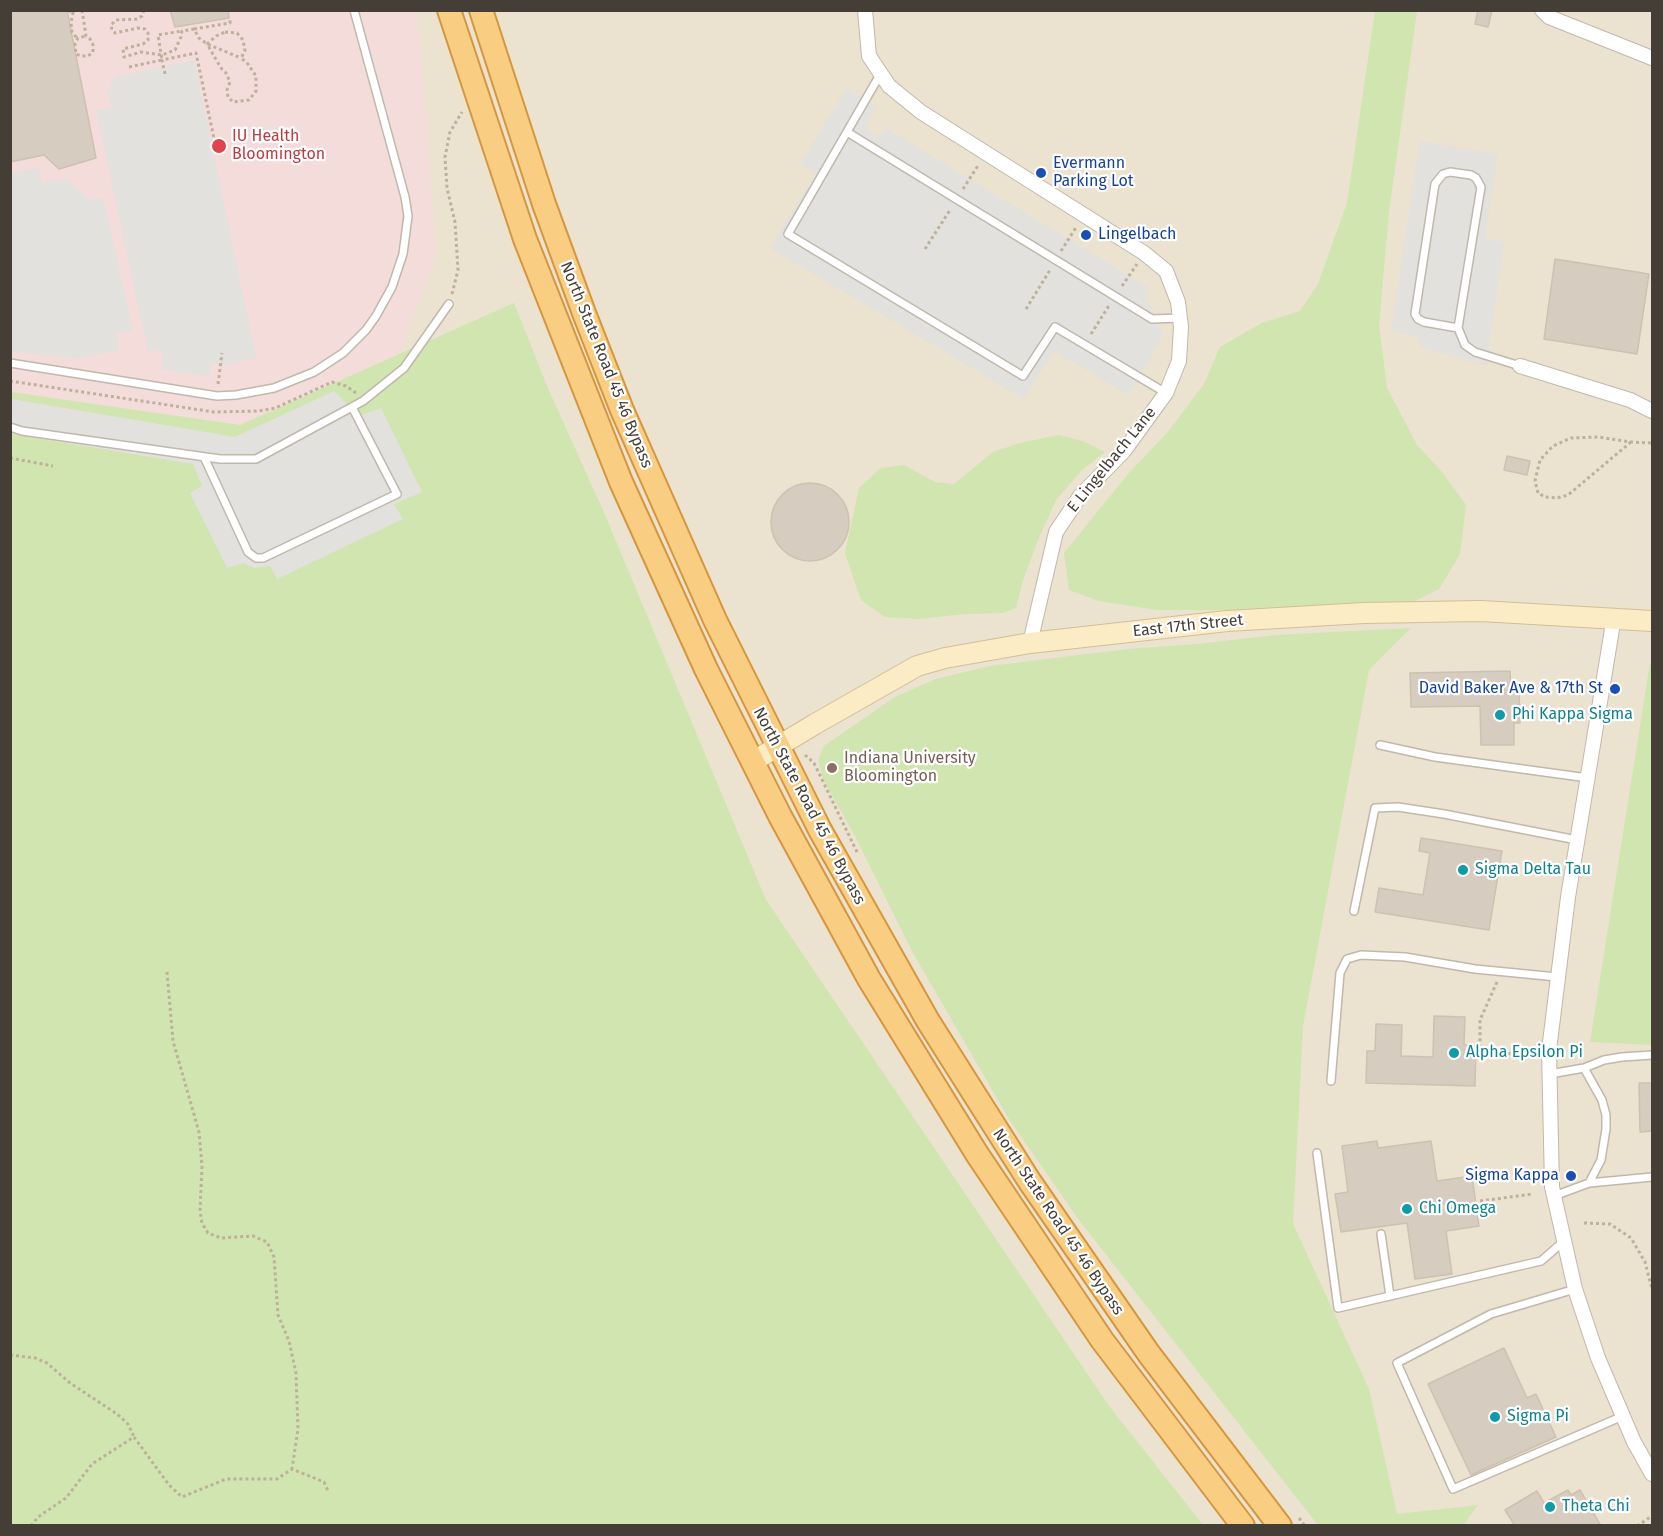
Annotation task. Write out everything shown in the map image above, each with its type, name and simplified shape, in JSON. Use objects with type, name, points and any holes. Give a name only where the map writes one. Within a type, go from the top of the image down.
[{"type":"highway","name":"North State Road 45 46 Bypass","points":[[449,10],[525,239],[601,434],[706,669],[813,879],[864,969],[977,1154],[1102,1340],[1243,1526]]},
{"type":"highway","name":"North State Road 45 46 Bypass","points":[[481,10],[544,204],[606,371],[686,557],[783,743],[865,912],[928,1022],[994,1128],[1126,1322],[1194,1415],[1286,1517]]},
{"type":"main road","name":"East 17th Street","points":[[752,762],[917,666],[945,658],[1030,643],[1227,621],[1364,613],[1481,611],[1653,621]]},
{"type":"street","name":"E Lingelbach Lane","points":[[865,10],[869,56],[889,86],[921,112],[1144,253],[1166,272],[1178,302],[1179,361],[1166,393],[1124,451],[1080,496],[1056,532],[1030,643]]},
{"type":"street","points":[[1542,10],[1549,17],[1653,58]]},
{"type":"street","points":[[1520,366],[1630,400],[1653,411]]},
{"type":"street","points":[[1614,618],[1577,840],[1549,1050],[1552,1187],[1575,1289],[1598,1358],[1634,1442],[1653,1474]]},
{"type":"lane","points":[[10,363],[217,396],[236,395],[274,388],[314,372],[343,353],[366,330],[392,287],[403,254],[408,216],[405,197],[354,10]]},
{"type":"lane","points":[[881,73],[788,234],[1023,376],[1055,327],[1166,393]]},
{"type":"lane","points":[[847,132],[1152,319],[1180,318]]},
{"type":"lane","points":[[1458,328],[1424,322],[1415,314],[1435,184],[1443,174],[1450,172],[1471,175],[1481,186],[1458,328],[1465,345],[1475,352],[1520,366]]},
{"type":"lane","points":[[10,427],[22,431],[204,457],[256,459],[363,401],[404,368],[449,304]]},
{"type":"lane","points":[[204,457],[248,552],[256,558],[263,558],[397,495],[352,407]]},
{"type":"lane","points":[[1380,745],[1435,757],[1588,778]]},
{"type":"lane","points":[[1354,911],[1375,808],[1410,808],[1577,840]]},
{"type":"lane","points":[[1331,1081],[1340,973],[1347,959],[1361,955],[1405,957],[1500,972],[1557,977]]},
{"type":"lane","points":[[1550,1074],[1584,1068],[1604,1060],[1653,1055]]},
{"type":"lane","points":[[1584,1068],[1602,1100],[1606,1115],[1606,1129],[1600,1160],[1588,1183]]},
{"type":"lane","points":[[1317,1153],[1338,1308],[1541,1261],[1563,1242]]},
{"type":"lane","points":[[1554,1196],[1588,1183],[1653,1178]]},
{"type":"lane","points":[[1381,1234],[1390,1296]]},
{"type":"lane","points":[[1575,1289],[1491,1314],[1397,1363],[1453,1489],[1623,1416]]},
{"type":"path","points":[[82,10],[86,36],[93,45],[93,52],[87,56],[81,56],[76,54],[75,44],[78,38],[86,36]]},
{"type":"path","points":[[144,10],[142,16],[137,19],[116,20],[111,25],[115,33],[138,28],[145,29],[148,33],[148,40],[143,44],[123,49],[124,57],[141,52],[162,55],[175,50],[182,31]]},
{"type":"path","points":[[73,11],[70,23],[72,32],[78,38]]},
{"type":"path","points":[[165,74],[158,35],[230,23],[230,18]]},
{"type":"path","points":[[194,29],[199,38],[207,44],[241,58],[248,64],[256,76],[256,91],[249,100],[233,102],[228,97],[227,90],[230,82],[207,44]]},
{"type":"path","points":[[207,44],[225,32],[237,33],[243,40],[245,51],[241,58]]},
{"type":"path","points":[[129,67],[196,53],[216,147]]},
{"type":"path","points":[[449,304],[458,270],[455,222],[447,188],[445,157],[450,132],[458,115],[464,109]]},
{"type":"path","points":[[1631,442],[1568,495],[1557,498],[1545,497],[1538,493],[1535,481],[1540,460],[1553,446],[1571,438],[1598,437],[1653,443]]},
{"type":"path","points":[[10,458],[53,466]]},
{"type":"path","points":[[783,743],[814,763],[859,855]]},
{"type":"path","points":[[10,1355],[34,1358],[46,1363],[70,1383],[117,1414],[128,1424],[134,1437],[169,1485],[182,1497],[226,1479],[277,1479],[292,1469],[298,1429],[296,1373],[289,1341],[279,1315],[274,1257],[267,1242],[253,1236],[221,1238],[208,1233],[202,1223],[200,1211],[202,1166],[199,1132],[173,1041],[166,972]]},
{"type":"path","points":[[1500,972],[1480,1020],[1480,1053],[1520,1054]]},
{"type":"path","points":[[1480,1201],[1533,1194]]},
{"type":"path","points":[[1584,1223],[1610,1224],[1631,1238],[1645,1262],[1653,1289]]},
{"type":"path","points":[[31,1526],[38,1517],[66,1498],[92,1464],[134,1437]]},
{"type":"path","points":[[292,1469],[324,1482],[329,1493]]},
{"type":"path","points":[[1637,1526],[1653,1516]]},
{"type":"path","points":[[1286,1517],[1305,1526]]},
{"type":"shaded area","name":"Indiana University Bloomington","points":[[11,11],[1652,11],[1652,1525],[11,1525]]},
{"type":"shaded area","name":"IU Health Bloomington","points":[[11,11],[414,11],[420,37],[436,255],[400,353],[240,425],[11,392]]},
{"type":"shaded area","points":[[194,60],[256,358],[225,365],[212,363],[209,376],[161,369],[163,353],[160,350],[148,352],[96,110],[111,108],[108,94],[110,84],[116,77]]},
{"type":"shaded area","points":[[847,88],[877,107],[866,123],[870,133],[880,136],[886,128],[1149,288],[1146,298],[1163,335],[1129,395],[1054,351],[1024,399],[770,248],[815,174],[800,164]]},
{"type":"shaded area","points":[[1420,141],[1498,154],[1485,238],[1504,242],[1486,366],[1421,347],[1417,337],[1391,330]]},
{"type":"shaded area","points":[[39,168],[42,183],[68,179],[89,200],[103,198],[133,331],[115,333],[119,350],[77,358],[11,352],[11,173]]},
{"type":"shaded area","points":[[334,391],[359,416],[381,408],[422,492],[394,504],[403,519],[277,579],[270,566],[254,568],[244,563],[227,568],[190,493],[202,486],[193,464],[11,434],[12,399],[235,437]]},
{"type":"green space","points":[[1375,11],[1417,11],[1389,212],[1379,325],[1387,388],[1417,445],[1441,471],[1466,505],[1460,554],[1439,589],[1407,605],[1157,610],[1099,601],[1069,590],[1064,553],[1129,473],[1168,432],[1204,384],[1220,347],[1262,323],[1300,311],[1318,284],[1347,203]]},
{"type":"green space","points":[[514,303],[547,386],[605,515],[766,900],[1109,1406],[1203,1525],[11,1526],[11,392],[240,425]]},
{"type":"green space","points":[[1059,435],[1085,442],[1105,452],[1082,470],[1056,500],[1023,580],[1016,608],[1003,613],[919,619],[885,617],[861,600],[845,553],[859,488],[881,468],[904,465],[935,482],[954,484],[993,452],[1020,443]]},
{"type":"green space","points":[[1411,628],[1369,670],[1303,1026],[1293,1224],[1369,1389],[1397,1514],[1478,1505],[1463,1525],[1318,1525],[1079,1220],[1009,1119],[912,951],[855,836],[824,781],[818,760],[824,746],[895,697],[936,679],[990,666],[1128,649],[1276,635]]},
{"type":"green space","points":[[1650,663],[1652,664],[1652,1045],[1590,1042]]},
{"type":"building","points":[[10,10],[67,10],[96,158],[59,169],[44,155],[10,162]]},
{"type":"building","points":[[170,10],[228,10],[229,18],[175,27]]},
{"type":"building","points":[[1478,10],[1492,10],[1488,27],[1475,24]]},
{"type":"building","points":[[1555,259],[1649,274],[1637,354],[1544,339]]},
{"type":"building","points":[[1507,456],[1530,461],[1527,475],[1504,470]]},
{"type":"building","points":[[810,483],[825,486],[838,494],[846,507],[849,522],[846,537],[838,550],[825,558],[810,561],[795,558],[782,550],[774,537],[771,522],[774,507],[782,494],[795,486]]},
{"type":"building","name":"Phi Kappa Sigma","points":[[1510,671],[1511,689],[1519,689],[1520,723],[1514,723],[1514,745],[1481,745],[1480,706],[1411,707],[1410,673]]},
{"type":"building","name":"Sigma Delta Tau","points":[[1421,838],[1502,851],[1489,930],[1375,912],[1379,888],[1423,895],[1430,853],[1419,851]]},
{"type":"building","name":"Alpha Epsilon Pi","points":[[1434,1016],[1465,1017],[1464,1045],[1476,1045],[1475,1086],[1366,1083],[1367,1051],[1375,1051],[1376,1024],[1402,1025],[1401,1056],[1433,1057]]},
{"type":"building","points":[[1639,1083],[1653,1083],[1653,1131],[1640,1132]]},
{"type":"building","name":"Chi Omega","points":[[1377,1141],[1378,1148],[1431,1141],[1437,1181],[1472,1176],[1479,1226],[1446,1231],[1452,1274],[1415,1279],[1407,1223],[1341,1232],[1335,1194],[1348,1192],[1342,1146]]},
{"type":"building","name":"Sigma Pi","points":[[1504,1348],[1527,1398],[1536,1394],[1556,1437],[1471,1475],[1428,1384]]},
{"type":"building","name":"Theta Chi","points":[[1568,1490],[1571,1495],[1580,1490],[1601,1526],[1515,1526],[1505,1510],[1537,1491],[1544,1503]]},
{"type":"place","name":"IU Health Bloomington","points":[[219,146]]},
{"type":"place","name":"Evermann Parking Lot","points":[[1041,173]]},
{"type":"place","name":"Lingelbach","points":[[1086,235]]},
{"type":"place","name":"David Baker Ave & 17th St","points":[[1615,689]]},
{"type":"place","name":"Phi Kappa Sigma","points":[[1500,715]]},
{"type":"place","name":"Indiana University Bloomington","points":[[832,768]]},
{"type":"place","name":"Sigma Delta Tau","points":[[1463,870]]},
{"type":"place","name":"Alpha Epsilon Pi","points":[[1454,1053]]},
{"type":"place","name":"Sigma Kappa","points":[[1571,1176]]},
{"type":"place","name":"Chi Omega","points":[[1407,1209]]},
{"type":"place","name":"Sigma Pi","points":[[1495,1417]]},
{"type":"place","name":"Theta Chi","points":[[1550,1507]]}]
